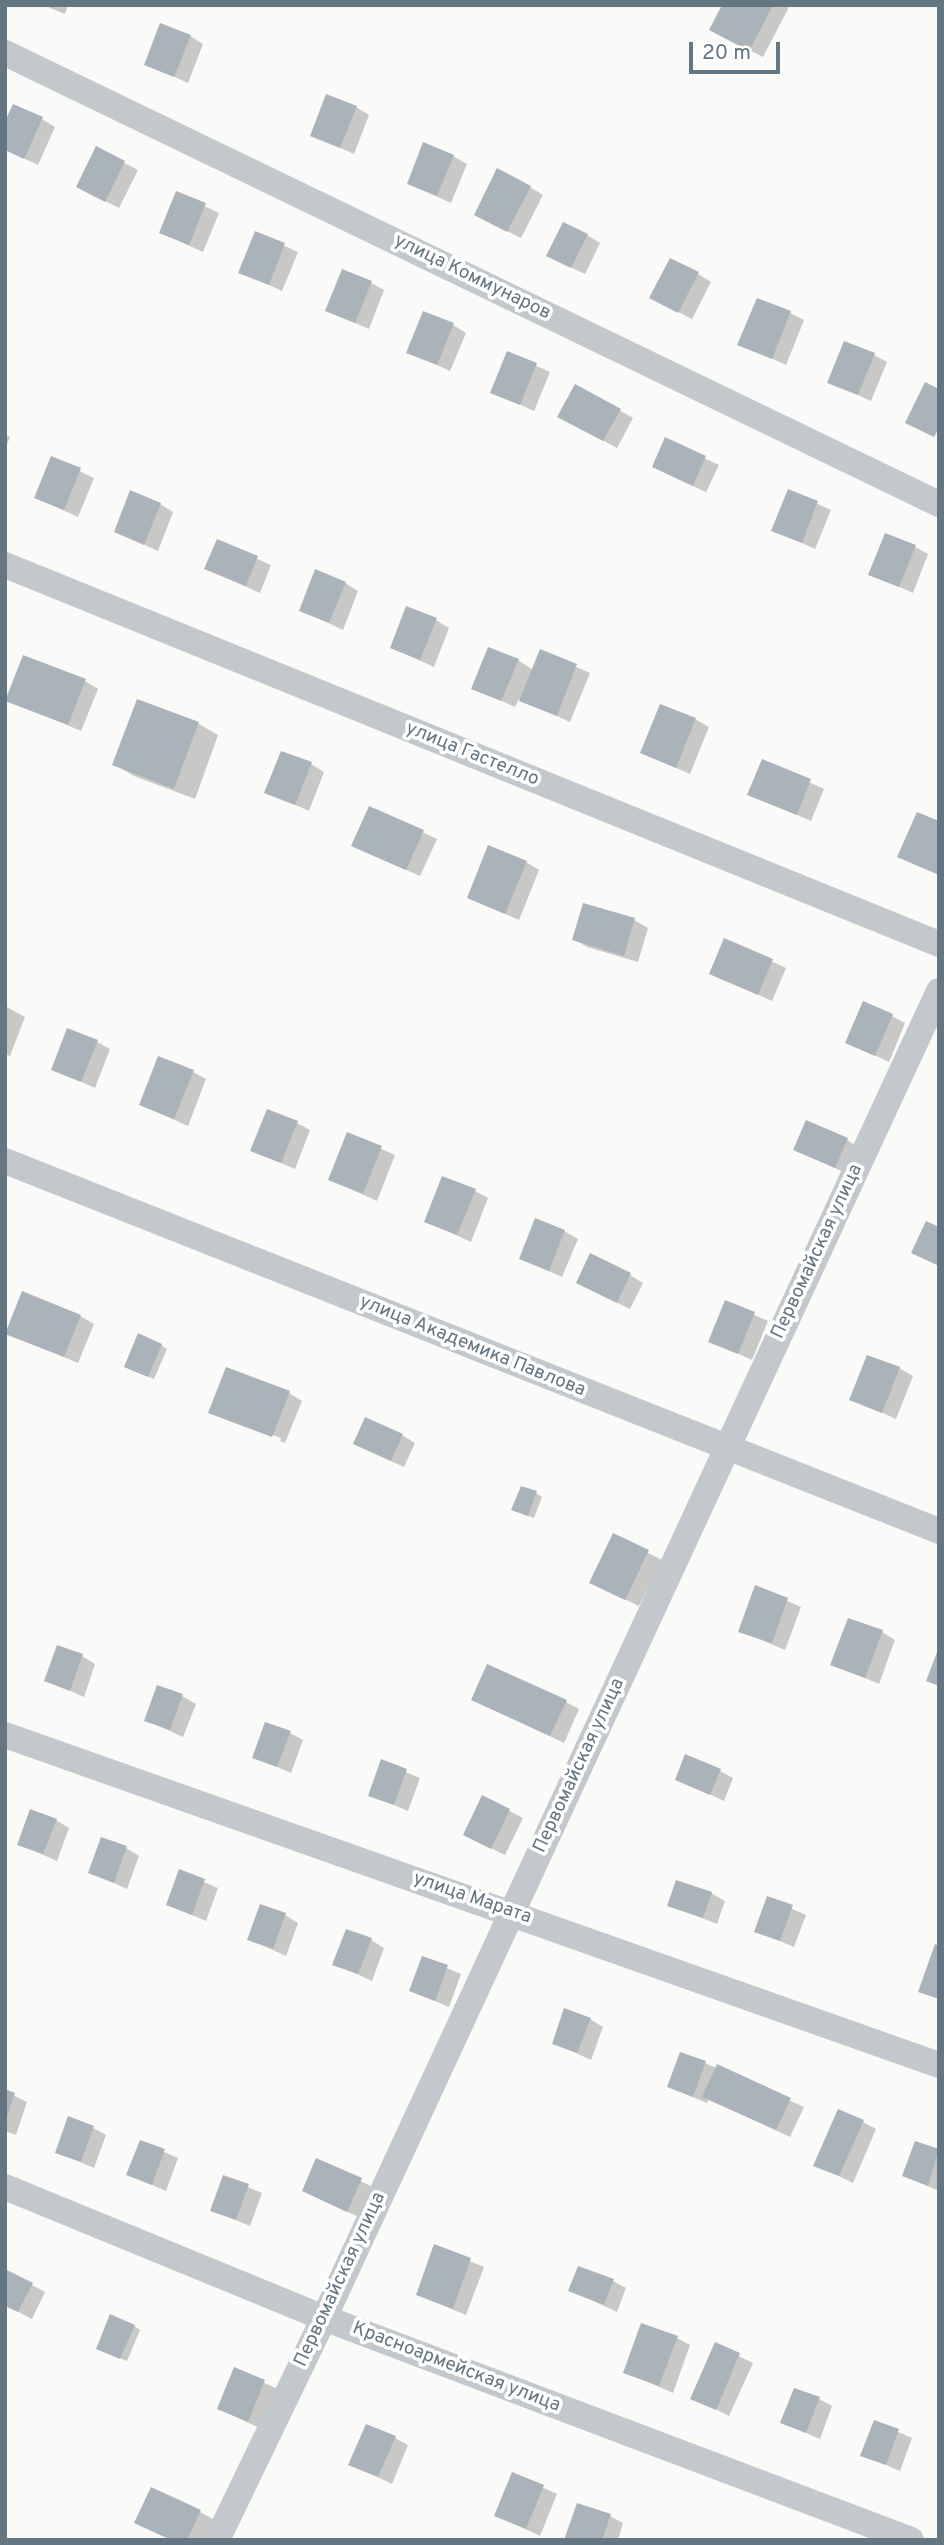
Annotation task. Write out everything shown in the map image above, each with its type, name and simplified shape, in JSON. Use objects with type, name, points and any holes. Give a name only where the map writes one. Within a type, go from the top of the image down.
[{"type":"street","name":"улица Коммунаров","points":[[5,52],[939,504]]},
{"type":"street","name":"улица Гастелло","points":[[5,565],[939,944]]},
{"type":"street","name":"Первомайская улица","points":[[217,2540],[324,2318],[939,991]]},
{"type":"street","name":"улица Академика Павлова","points":[[5,1161],[939,1531]]},
{"type":"street","name":"улица Марата","points":[[5,1735],[939,2065]]},
{"type":"street","name":"Красноармейская улица","points":[[5,2187],[324,2318],[911,2540]]},
{"type":"building","points":[[722,5],[773,5],[749,51],[709,30]]},
{"type":"building","points":[[160,23],[191,35],[174,77],[144,65]]},
{"type":"building","points":[[326,94],[357,106],[340,148],[310,136]]},
{"type":"building","points":[[13,104],[43,117],[24,159],[5,150],[5,121]]},
{"type":"building","points":[[423,142],[454,155],[437,196],[407,184]]},
{"type":"building","points":[[96,146],[125,161],[105,202],[76,187]]},
{"type":"building","points":[[497,168],[531,186],[507,232],[474,215]]},
{"type":"building","points":[[176,191],[206,203],[189,245],[159,233]]},
{"type":"building","points":[[563,222],[588,234],[571,268],[546,256]]},
{"type":"building","points":[[255,231],[285,243],[269,285],[238,273]]},
{"type":"building","points":[[670,258],[699,272],[678,313],[649,298]]},
{"type":"building","points":[[342,269],[372,281],[355,323],[325,311]]},
{"type":"building","points":[[757,298],[791,311],[772,359],[737,345]]},
{"type":"building","points":[[423,311],[454,323],[437,365],[406,353]]},
{"type":"building","points":[[844,341],[875,353],[858,395],[827,383]]},
{"type":"building","points":[[507,351],[537,363],[520,405],[490,393]]},
{"type":"building","points":[[925,382],[939,389],[939,428],[934,437],[905,423]]},
{"type":"building","points":[[575,384],[621,409],[603,441],[557,417]]},
{"type":"building","points":[[665,437],[706,456],[693,486],[652,467]]},
{"type":"building","points":[[51,456],[81,468],[64,510],[34,498]]},
{"type":"building","points":[[788,489],[818,501],[802,543],[771,531]]},
{"type":"building","points":[[130,490],[161,503],[144,545],[114,532]]},
{"type":"building","points":[[885,533],[916,545],[899,587],[868,575]]},
{"type":"building","points":[[217,539],[258,556],[246,586],[204,569]]},
{"type":"building","points":[[315,569],[346,582],[329,623],[299,611]]},
{"type":"building","points":[[406,606],[437,618],[420,660],[390,648]]},
{"type":"building","points":[[488,647],[519,659],[501,701],[471,689]]},
{"type":"building","points":[[540,649],[577,664],[557,716],[519,701]]},
{"type":"building","points":[[23,655],[86,679],[68,725],[5,701]]},
{"type":"building","points":[[137,699],[199,722],[174,789],[112,765]]},
{"type":"building","points":[[660,704],[696,718],[676,768],[640,753]]},
{"type":"building","points":[[281,751],[312,762],[295,805],[264,793]]},
{"type":"building","points":[[762,759],[811,779],[797,815],[747,795]]},
{"type":"building","points":[[369,806],[424,830],[406,870],[351,846]]},
{"type":"building","points":[[917,812],[939,821],[939,875],[897,857]]},
{"type":"building","points":[[488,845],[527,861],[505,914],[467,898]]},
{"type":"building","points":[[583,903],[635,918],[624,956],[572,940]]},
{"type":"building","points":[[724,938],[773,959],[758,995],[709,974]]},
{"type":"building","points":[[863,1001],[893,1014],[875,1056],[845,1043]]},
{"type":"building","points":[[67,1028],[98,1040],[81,1082],[51,1070]]},
{"type":"building","points":[[158,1056],[194,1070],[174,1119],[139,1105]]},
{"type":"building","points":[[267,1109],[298,1121],[281,1163],[250,1151]]},
{"type":"building","points":[[806,1120],[848,1138],[835,1168],[793,1150]]},
{"type":"building","points":[[347,1132],[382,1146],[363,1194],[328,1180]]},
{"type":"building","points":[[442,1176],[476,1189],[457,1235],[424,1222]]},
{"type":"building","points":[[535,1218],[565,1230],[549,1271],[519,1259]]},
{"type":"building","points":[[926,1221],[939,1227],[939,1266],[911,1253]]},
{"type":"building","points":[[590,1253],[631,1273],[617,1303],[576,1283]]},
{"type":"building","points":[[22,1291],[81,1315],[64,1357],[5,1334]]},
{"type":"building","points":[[725,1300],[755,1312],[738,1354],[708,1342]]},
{"type":"building","points":[[138,1333],[162,1344],[148,1377],[124,1367]]},
{"type":"building","points":[[867,1355],[900,1367],[882,1413],[849,1400]]},
{"type":"building","points":[[226,1367],[290,1391],[272,1437],[208,1413]]},
{"type":"building","points":[[365,1417],[403,1434],[391,1461],[353,1444]]},
{"type":"building","points":[[521,1486],[537,1491],[528,1516],[511,1510]]},
{"type":"building","points":[[613,1533],[649,1550],[625,1600],[589,1583]]},
{"type":"building","points":[[755,1585],[788,1598],[772,1643],[738,1632]]},
{"type":"building","points":[[848,1618],[883,1630],[865,1678],[830,1665]]},
{"type":"building","points":[[57,1645],[83,1654],[70,1691],[44,1681]]},
{"type":"building","points":[[939,1647],[939,1686],[926,1681]]},
{"type":"building","points":[[487,1664],[567,1700],[550,1736],[471,1700]]},
{"type":"building","points":[[157,1685],[183,1694],[170,1730],[144,1721]]},
{"type":"building","points":[[265,1722],[291,1731],[277,1767],[252,1758]]},
{"type":"building","points":[[685,1754],[721,1769],[710,1795],[675,1780]]},
{"type":"building","points":[[381,1759],[407,1769],[394,1805],[368,1796]]},
{"type":"building","points":[[482,1795],[510,1809],[491,1849],[463,1835]]},
{"type":"building","points":[[30,1809],[57,1819],[43,1854],[17,1845]]},
{"type":"building","points":[[101,1837],[127,1846],[114,1883],[88,1873]]},
{"type":"building","points":[[179,1869],[205,1879],[192,1915],[166,1905]]},
{"type":"building","points":[[676,1880],[712,1892],[703,1918],[667,1906]]},
{"type":"building","points":[[767,1896],[793,1905],[780,1941],[754,1932]]},
{"type":"building","points":[[260,1904],[286,1913],[273,1949],[247,1940]]},
{"type":"building","points":[[346,1929],[372,1938],[358,1974],[332,1965]]},
{"type":"building","points":[[935,1944],[939,1946],[939,1999],[918,1992]]},
{"type":"building","points":[[422,1956],[448,1965],[435,2001],[409,1991]]},
{"type":"building","points":[[564,2008],[591,2018],[577,2053],[552,2044]]},
{"type":"building","points":[[680,2052],[706,2061],[693,2097],[667,2087]]},
{"type":"building","points":[[717,2064],[791,2098],[776,2130],[702,2097]]},
{"type":"building","points":[[5,2089],[15,2093],[6,2119],[5,2119]]},
{"type":"building","points":[[838,2109],[864,2120],[839,2176],[813,2166]]},
{"type":"building","points":[[68,2116],[94,2126],[81,2162],[55,2153]]},
{"type":"building","points":[[140,2140],[165,2149],[152,2185],[126,2175]]},
{"type":"building","points":[[915,2141],[939,2149],[928,2186],[902,2176]]},
{"type":"building","points":[[316,2158],[362,2178],[347,2212],[302,2191]]},
{"type":"building","points":[[223,2175],[249,2184],[236,2220],[210,2211]]},
{"type":"building","points":[[434,2244],[471,2258],[453,2309],[416,2295]]},
{"type":"building","points":[[578,2266],[614,2279],[604,2305],[568,2291]]},
{"type":"building","points":[[5,2269],[33,2283],[18,2312],[5,2306]]},
{"type":"building","points":[[110,2314],[135,2325],[120,2359],[96,2349]]},
{"type":"building","points":[[641,2323],[678,2336],[659,2386],[623,2373]]},
{"type":"building","points":[[715,2342],[740,2353],[716,2410],[690,2399]]},
{"type":"building","points":[[234,2367],[265,2380],[248,2422],[217,2409]]},
{"type":"building","points":[[794,2388],[820,2397],[806,2433],[780,2423]]},
{"type":"building","points":[[874,2420],[899,2429],[886,2465],[860,2456]]},
{"type":"building","points":[[366,2424],[396,2436],[378,2477],[348,2465]]},
{"type":"building","points":[[512,2472],[544,2485],[526,2529],[494,2516]]},
{"type":"building","points":[[151,2487],[201,2510],[187,2540],[171,2540],[134,2523]]},
{"type":"building","points":[[577,2503],[611,2514],[602,2540],[564,2540]]}]
